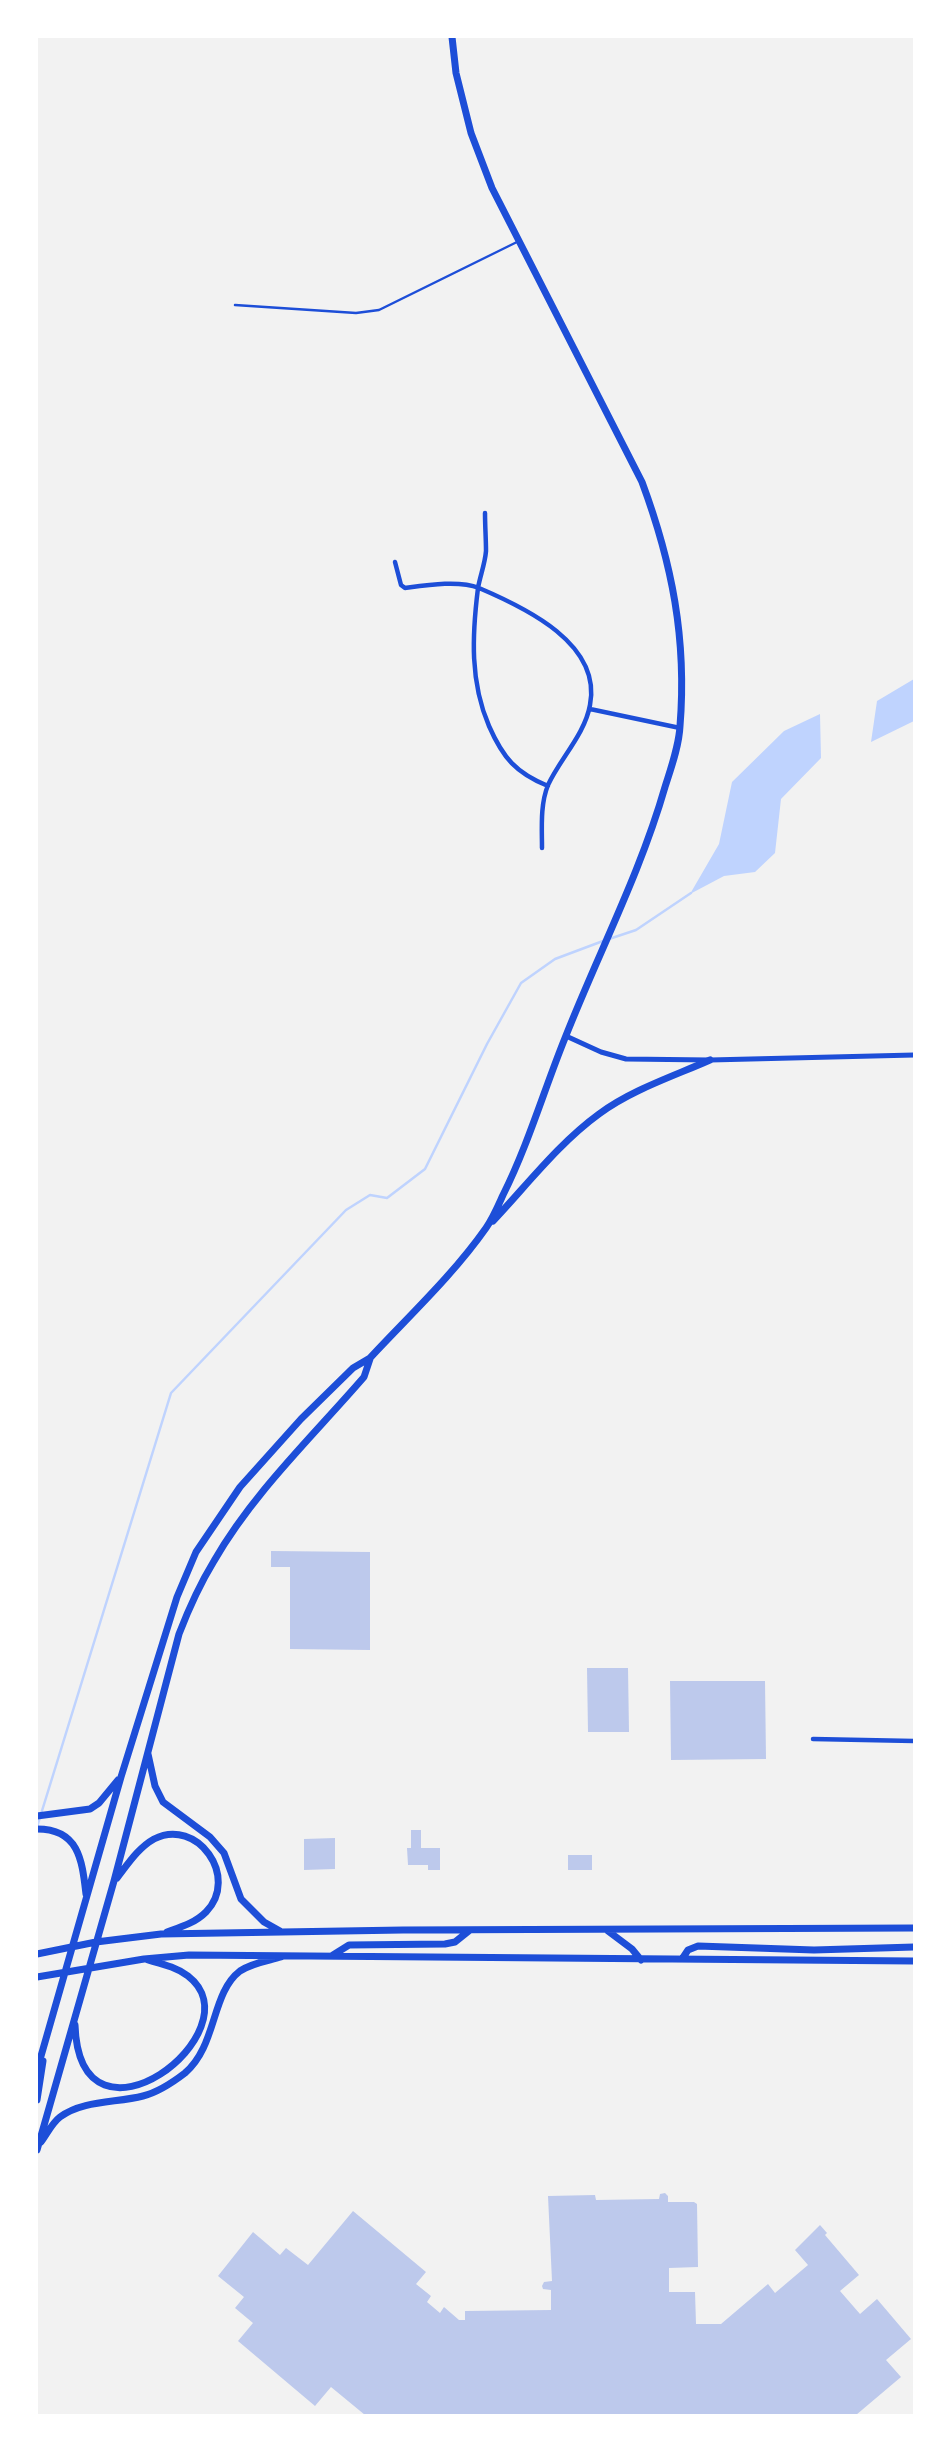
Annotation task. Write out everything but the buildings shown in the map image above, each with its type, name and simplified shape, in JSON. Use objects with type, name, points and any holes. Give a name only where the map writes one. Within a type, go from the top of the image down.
[{"type":"main road","points":[[452,37],[456,73],[471,133],[492,188],[642,482],[654,513],[670,568],[682,660],[680,728],[659,809],[566,1036],[515,1171],[488,1226]]},
{"type":"main road","points":[[37,2070],[121,1777],[177,1597],[196,1552],[240,1487],[301,1419],[353,1368],[370,1358],[573,1136],[599,1114],[634,1094],[710,1060]]},
{"type":"main road","points":[[37,2148],[114,1881],[179,1634],[194,1597],[215,1559],[267,1488],[364,1377],[370,1358]]},
{"type":"main road","points":[[148,1751],[155,1786],[163,1802],[210,1837],[224,1853],[241,1899],[264,1922],[280,1931]]},
{"type":"main road","points":[[37,1816],[90,1809],[99,1803],[121,1777]]},
{"type":"main road","points":[[40,1829],[56,1831],[77,1849],[83,1865],[86,1898]]},
{"type":"main road","points":[[114,1881],[137,1852],[158,1837],[172,1835],[191,1839],[205,1849],[214,1861],[218,1874],[214,1899],[207,1911],[197,1919],[161,1934]]},
{"type":"main road","points":[[39,1953],[161,1934],[914,1928]]},
{"type":"main road","points":[[332,1955],[349,1945],[445,1944],[455,1942],[470,1930]]},
{"type":"main road","points":[[608,1931],[632,1949],[641,1960]]},
{"type":"main road","points":[[682,1959],[688,1950],[698,1946],[814,1950],[914,1947]]},
{"type":"main road","points":[[37,2148],[58,2118],[75,2108],[143,2096],[161,2090],[183,2075],[200,2056],[208,2041],[224,1994],[233,1979],[246,1968],[291,1954]]},
{"type":"main road","points":[[37,1977],[144,1959],[189,1955],[914,1961]]},
{"type":"main road","points":[[75,2018],[80,2059],[88,2072],[100,2082],[111,2086],[137,2085],[149,2082],[174,2066],[185,2055],[198,2032],[204,2010],[202,1998],[190,1978],[174,1968],[144,1959]]},
{"type":"main road","points":[[37,2049],[44,2039]]},
{"type":"main road","points":[[37,2100],[42,2076],[44,2039]]},
{"type":"street","points":[[485,513],[486,553],[478,588],[472,660],[479,703],[497,743],[510,763],[526,777],[548,786]]},
{"type":"street","points":[[395,562],[401,585],[405,587],[442,584],[478,588],[514,603],[566,639],[587,666],[592,680],[590,709],[548,786],[542,807],[542,848]]},
{"type":"street","points":[[590,709],[680,728]]},
{"type":"street","points":[[566,1036],[601,1052],[626,1059],[710,1060],[914,1055]]},
{"type":"street","points":[[813,1739],[914,1741]]},
{"type":"lane","points":[[235,305],[356,313],[379,310],[519,241]]},
{"type":"water","points":[[914,679],[914,721],[871,742],[877,701]]},
{"type":"water","points":[[820,714],[821,758],[781,799],[775,853],[755,872],[724,876],[690,894],[719,844],[732,782],[784,731]]},
{"type":"waterway","points":[[609,939],[636,930],[691,893]]},
{"type":"waterway","points":[[37,1827],[171,1393],[346,1210],[370,1195],[387,1198],[425,1169],[487,1044],[521,983],[555,959],[603,941]]}]
